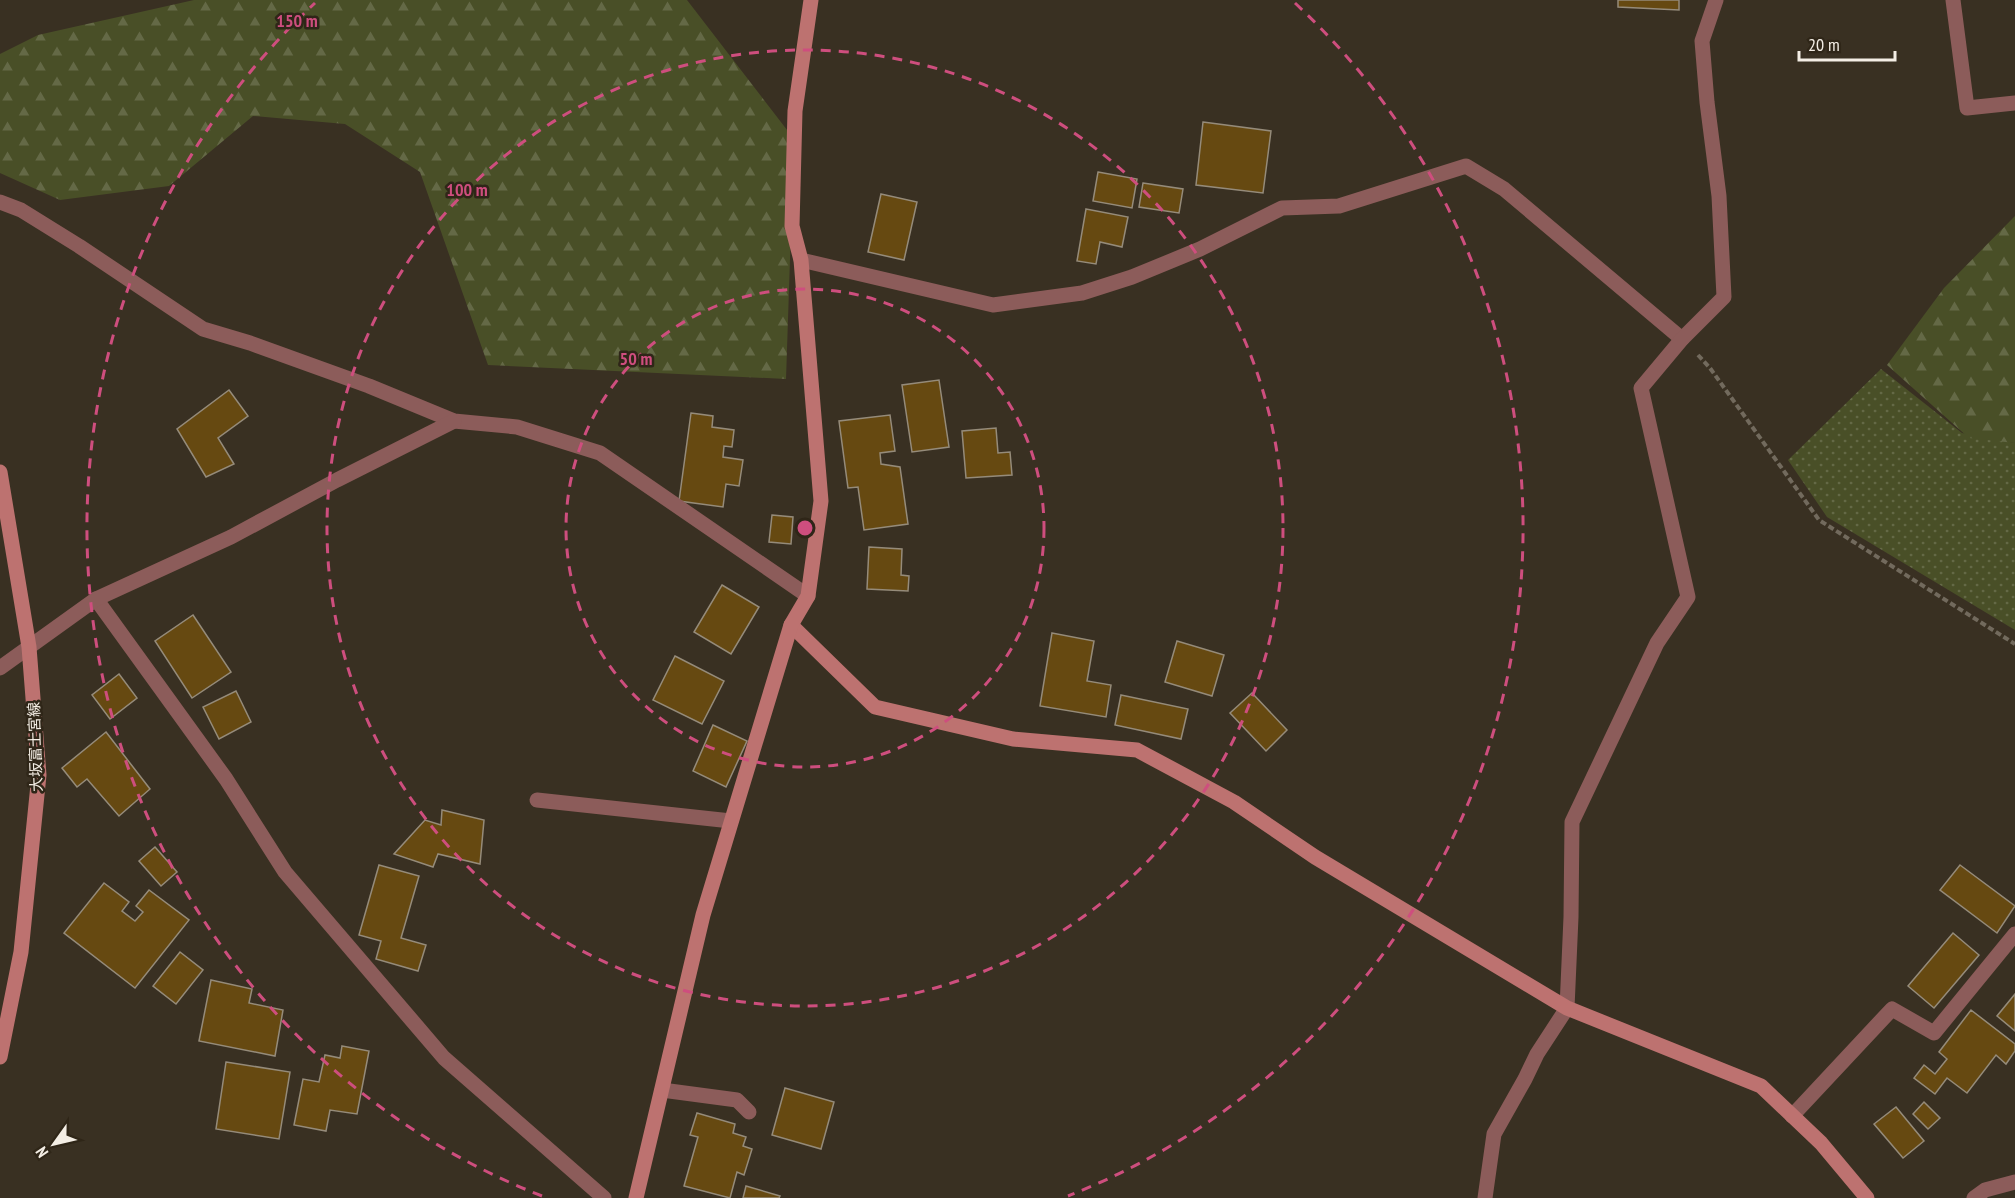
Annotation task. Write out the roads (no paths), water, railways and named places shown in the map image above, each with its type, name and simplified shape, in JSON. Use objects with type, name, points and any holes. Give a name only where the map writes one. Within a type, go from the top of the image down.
[{"type":"street","points":[[636,1198],[703,915],[791,625],[808,596],[821,501],[801,260],[792,226],[795,111],[811,0]]},
{"type":"street","points":[[1485,1198],[1494,1134],[1537,1054],[1567,1008],[1572,822],[1657,643],[1688,597],[1641,388],[1682,339],[1724,297],[1719,196],[1702,41],[1716,0]]},
{"type":"street","points":[[1953,0],[1967,108],[2015,103]]},
{"type":"street","points":[[801,260],[993,305],[1082,292],[1132,277],[1200,249],[1282,208],[1339,206],[1466,166],[1504,189],[1682,339]]},
{"type":"street","points":[[0,202],[21,210],[79,246],[203,329],[369,386],[454,421],[517,427],[600,453],[808,596]]},
{"type":"street","points":[[0,668],[96,599],[231,537],[454,421]]},
{"type":"street","name":"大坂富士宮線","points":[[0,472],[29,647],[39,775],[21,952],[0,1057]]},
{"type":"street","points":[[96,599],[226,779],[285,872],[444,1058],[604,1198]]},
{"type":"street","points":[[791,625],[875,707],[1012,739],[1137,750],[1234,801],[1315,857],[1567,1008],[1761,1086],[1821,1143],[1867,1198]]},
{"type":"street","points":[[537,800],[731,821]]},
{"type":"street","points":[[1792,1116],[1892,1009],[1934,1033],[2015,934]]},
{"type":"street","points":[[662,1090],[737,1100],[749,1112]]},
{"type":"street","points":[[1974,1198],[1984,1190],[2015,1182]]}]
